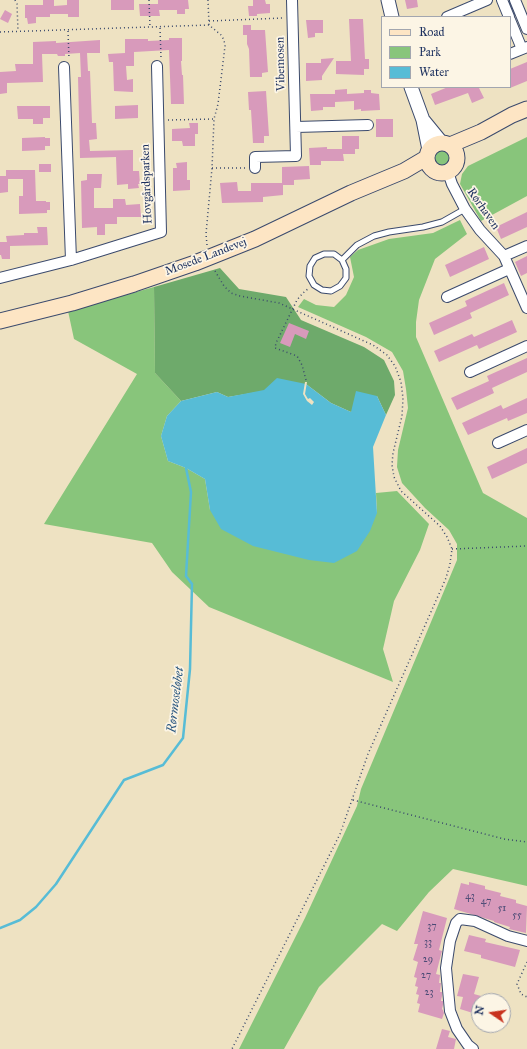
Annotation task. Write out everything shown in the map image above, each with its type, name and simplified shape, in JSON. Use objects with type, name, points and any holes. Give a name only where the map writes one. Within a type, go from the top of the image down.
[{"type":"main road","points":[[450,148],[456,165],[448,172],[439,173],[429,159],[435,144],[450,148],[512,115],[527,109]]},
{"type":"main road","name":"Mosede Landevej","points":[[0,321],[72,303],[195,263],[255,239],[351,193],[429,159]]},
{"type":"street","name":"Vibemosen","points":[[255,168],[255,157],[296,156],[292,0]]},
{"type":"street","points":[[388,0],[392,16]]},
{"type":"street","points":[[449,16],[487,0]]},
{"type":"street","points":[[502,0],[508,16]]},
{"type":"street","points":[[514,0],[527,29]]},
{"type":"street","points":[[511,22],[525,48],[511,54]]},
{"type":"street","name":"Hovgårdsparken","points":[[0,278],[71,260],[161,232],[157,66]]},
{"type":"street","points":[[64,67],[71,260]]},
{"type":"street","points":[[411,88],[423,120],[429,159]]},
{"type":"street","points":[[423,120],[450,148]]},
{"type":"street","points":[[296,127],[368,125]]},
{"type":"street","name":"Rørhaven","points":[[448,172],[452,184],[465,209],[480,230],[504,256],[527,308]]},
{"type":"street","points":[[504,256],[527,246]]},
{"type":"street","points":[[447,297],[509,270]]},
{"type":"street","points":[[470,372],[527,346]]},
{"type":"street","points":[[498,443],[527,430]]},
{"type":"street","points":[[473,1049],[456,1029],[450,1011],[446,968],[450,942],[456,923],[460,919],[475,921],[508,936],[527,941]]},
{"type":"lane","points":[[342,260],[357,245],[374,236],[442,222],[465,209]]},
{"type":"lane","points":[[324,254],[334,254],[342,260],[346,268],[346,278],[340,286],[331,291],[322,290],[314,285],[309,276],[310,266],[315,258],[324,254]]},
{"type":"path","points":[[15,0],[17,4],[18,31]]},
{"type":"path","points":[[149,0],[150,28]]},
{"type":"path","points":[[208,0],[209,26]]},
{"type":"path","points":[[209,21],[293,18]]},
{"type":"path","points":[[0,32],[209,26],[221,35],[225,46],[218,104],[214,119],[212,168],[206,234],[208,245]]},
{"type":"path","points":[[157,66],[162,61],[160,28]]},
{"type":"path","points":[[64,67],[69,62],[68,30]]},
{"type":"path","points":[[158,120],[214,119]]},
{"type":"path","points":[[212,168],[255,168]]},
{"type":"path","points":[[215,271],[230,293],[279,303],[373,345],[387,355],[395,366],[401,382],[403,398],[402,416],[393,453],[392,465],[394,477],[401,491],[440,526],[452,549],[446,578],[368,754],[340,834],[232,1049]]},
{"type":"path","points":[[306,380],[297,356],[275,348],[292,309],[303,293],[314,285]]},
{"type":"path","points":[[452,549],[527,546]]},
{"type":"path","points":[[353,800],[504,839],[527,842]]},
{"type":"path","points":[[527,962],[517,984],[521,994],[527,997]]},
{"type":"green space","points":[[527,137],[527,196],[481,221],[460,184],[462,174],[468,166]]},
{"type":"green space","points":[[441,148],[448,151],[451,158],[448,165],[441,168],[434,165],[431,158],[434,151]]},
{"type":"green space","points":[[460,220],[467,234],[435,259],[419,300],[416,322],[416,337],[483,493],[527,518],[527,886],[453,869],[429,892],[397,931],[382,924],[319,987],[284,1049],[239,1049],[305,918],[357,806],[361,789],[457,560],[457,544],[449,530],[425,508],[402,483],[397,467],[398,450],[408,408],[403,371],[392,352],[366,337],[298,307],[304,299],[316,305],[334,307],[346,295],[354,277],[350,257],[358,250],[389,239],[433,233]]},
{"type":"green space","points":[[220,268],[239,289],[286,297],[301,320],[364,347],[384,360],[394,381],[395,395],[386,415],[377,396],[351,412],[331,403],[306,384],[228,397],[217,392],[181,401],[155,373],[154,287]]},
{"type":"green space","points":[[154,287],[155,373],[181,401],[167,416],[161,436],[168,461],[186,468],[205,479],[210,510],[377,513],[376,493],[397,491],[429,524],[420,550],[394,601],[383,649],[393,682],[209,607],[172,572],[152,543],[44,524],[137,374],[74,339],[68,311]]},
{"type":"water","points":[[277,378],[306,384],[331,403],[351,412],[356,391],[377,396],[386,415],[373,447],[377,513],[370,531],[357,551],[334,563],[309,560],[253,546],[221,529],[210,510],[205,479],[186,468],[168,461],[161,436],[167,416],[181,401],[217,392],[228,397],[264,390]]},
{"type":"pier","points":[[305,382],[307,382],[305,394],[308,399],[310,398],[314,402],[312,405],[307,401],[303,394]]},
{"type":"building","points":[[43,0],[54,0],[54,6],[67,5],[67,0],[79,0],[79,17],[68,17],[68,14],[50,14],[50,17],[36,17],[36,23],[28,24],[27,18],[25,18],[25,5],[43,5]]},
{"type":"building","points":[[111,0],[134,0],[134,10],[111,10]]},
{"type":"building","points":[[158,0],[188,0],[189,9],[185,9],[185,14],[177,14],[177,10],[159,10],[160,16],[140,16],[139,4],[158,4]]},
{"type":"building","points":[[253,0],[265,0],[266,4],[270,4],[270,13],[249,16],[248,6],[253,6]]},
{"type":"building","points":[[405,0],[417,0],[418,7],[407,9]]},
{"type":"building","points":[[5,10],[12,14],[8,23],[0,19]]},
{"type":"building","points":[[349,19],[363,19],[365,59],[369,59],[369,69],[364,69],[364,75],[336,74],[336,61],[351,61]]},
{"type":"building","points":[[306,20],[323,20],[323,33],[315,33],[315,37],[308,38]]},
{"type":"building","points":[[243,25],[251,25],[251,30],[265,30],[268,72],[262,73],[262,77],[250,77],[249,49],[247,44],[247,35],[243,35]]},
{"type":"building","points":[[169,38],[182,38],[181,61],[184,104],[171,104],[169,50],[134,52],[134,66],[126,66],[127,80],[133,79],[133,92],[114,91],[113,62],[109,62],[108,54],[125,53],[125,39],[148,39],[148,41],[169,40]]},
{"type":"building","points":[[100,40],[100,53],[87,53],[88,71],[90,71],[92,123],[96,123],[97,139],[89,140],[90,151],[133,150],[133,171],[139,171],[139,188],[128,189],[128,184],[117,185],[116,157],[80,158],[78,77],[81,77],[80,53],[65,54],[65,56],[58,56],[57,54],[42,54],[43,82],[7,83],[7,93],[0,94],[0,72],[16,71],[15,64],[33,64],[33,42],[56,41],[56,43]]},
{"type":"building","points":[[334,58],[322,76],[322,80],[306,81],[306,63],[321,63],[321,59]]},
{"type":"building","points":[[527,62],[527,81],[511,88],[511,69]]},
{"type":"building","points":[[446,88],[479,88],[484,98],[472,103],[468,93],[435,105],[431,94]]},
{"type":"building","points":[[347,89],[347,94],[364,93],[364,90],[371,90],[371,93],[379,94],[380,110],[354,110],[354,101],[335,102],[335,107],[323,107],[323,110],[311,111],[310,94],[335,94],[335,90]]},
{"type":"building","points":[[266,91],[269,136],[264,136],[264,143],[253,143],[251,110],[249,110],[248,92]]},
{"type":"building","points":[[138,105],[138,118],[115,119],[115,106]]},
{"type":"building","points":[[17,106],[50,106],[50,118],[43,118],[43,124],[33,124],[33,119],[18,119]]},
{"type":"building","points":[[376,119],[393,119],[393,137],[376,137]]},
{"type":"building","points":[[189,123],[198,123],[198,134],[195,134],[195,146],[183,146],[182,141],[172,141],[172,129],[190,128]]},
{"type":"building","points":[[342,136],[359,136],[359,149],[355,149],[355,154],[343,154],[344,161],[321,161],[321,165],[310,165],[309,148],[327,147],[327,149],[342,149]]},
{"type":"building","points":[[22,138],[50,138],[50,146],[45,146],[45,150],[22,151]]},
{"type":"building","points":[[187,162],[187,180],[190,180],[190,190],[173,191],[173,168],[177,168],[176,163]]},
{"type":"building","points":[[39,164],[51,164],[51,172],[39,172]]},
{"type":"building","points":[[309,166],[310,179],[294,180],[294,185],[283,185],[283,195],[263,197],[263,202],[222,203],[220,183],[237,182],[238,191],[251,191],[251,183],[282,183],[282,167]]},
{"type":"building","points":[[6,170],[35,170],[36,201],[50,202],[50,210],[47,210],[47,213],[19,214],[19,196],[23,196],[23,179],[8,179],[8,192],[0,193],[0,176],[6,176]]},
{"type":"building","points":[[87,174],[102,174],[101,188],[94,188],[94,208],[113,208],[113,199],[125,199],[126,205],[140,204],[141,217],[117,217],[117,224],[105,224],[105,235],[97,235],[97,227],[82,228],[81,181],[87,180]]},
{"type":"building","points":[[527,212],[527,227],[501,239],[496,227]]},
{"type":"building","points":[[37,227],[47,227],[48,245],[10,246],[10,259],[2,259],[0,255],[0,242],[7,242],[6,236],[24,235],[24,233],[38,233]]},
{"type":"building","points":[[484,247],[489,259],[450,277],[445,265]]},
{"type":"building","points":[[527,256],[527,273],[521,276],[515,262]]},
{"type":"building","points":[[504,283],[509,295],[470,313],[472,318],[434,335],[429,323],[467,306],[465,301]]},
{"type":"building","points":[[512,320],[517,332],[479,349],[477,345],[439,362],[434,351],[472,334],[474,337]]},
{"type":"building","points":[[289,323],[309,331],[306,339],[295,334],[290,347],[280,343]]},
{"type":"building","points":[[527,358],[527,372],[492,388],[494,393],[457,410],[451,398],[489,381],[487,376]]},
{"type":"building","points":[[527,398],[527,413],[508,421],[507,418],[468,435],[462,423],[501,405],[503,409]]},
{"type":"building","points":[[527,448],[527,463],[492,479],[487,467]]},
{"type":"building","points":[[469,882],[485,886],[485,889],[501,893],[500,896],[516,900],[516,903],[527,906],[526,933],[509,929],[510,927],[494,921],[454,909],[461,883],[469,885]]},
{"type":"building","points":[[423,911],[447,918],[439,950],[442,951],[436,974],[440,975],[439,983],[441,983],[440,992],[442,992],[441,1001],[443,1001],[442,1009],[444,1013],[442,1019],[418,1012],[420,1004],[417,1003],[419,995],[416,994],[418,987],[415,986],[417,978],[414,977],[418,962],[413,960],[418,944],[414,944]]},
{"type":"building","points":[[469,935],[486,939],[485,942],[520,950],[515,967],[481,958],[481,955],[464,951]]},
{"type":"building","points":[[463,974],[479,977],[474,993],[471,993],[471,1012],[460,1009],[463,997],[457,996]]},
{"type":"building","points":[[442,1029],[450,1031],[448,1037],[456,1039],[454,1049],[436,1049]]},
{"type":"waterway","name":"Rørmoseløbet","points":[[0,928],[20,920],[36,907],[56,884],[124,780],[163,765],[183,738],[190,669],[192,584],[186,576],[191,492],[186,468]]}]
